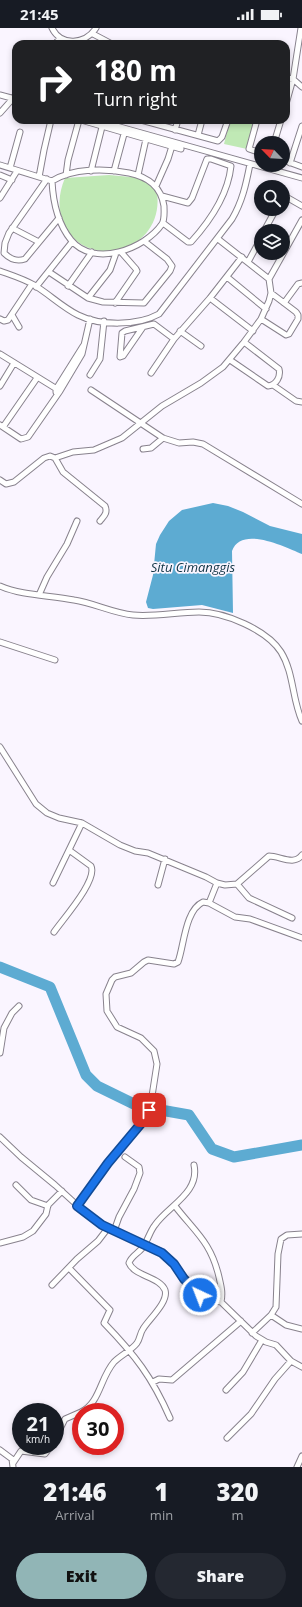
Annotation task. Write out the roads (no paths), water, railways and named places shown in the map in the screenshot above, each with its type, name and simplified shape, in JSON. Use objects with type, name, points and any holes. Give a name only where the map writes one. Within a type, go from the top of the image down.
[{"type":"street","points":[[52,28],[60,38],[65,40]]},
{"type":"street","points":[[83,40],[93,34],[96,28]]},
{"type":"street","points":[[290,90],[301,28]]},
{"type":"street","points":[[93,34],[99,40]]},
{"type":"street","points":[[290,79],[302,87]]},
{"type":"street","points":[[0,95],[12,97]]},
{"type":"street","points":[[0,113],[12,100]]},
{"type":"street","points":[[39,177],[50,124]]},
{"type":"street","points":[[66,174],[69,155],[79,124]]},
{"type":"street","points":[[93,124],[181,149]]},
{"type":"street","points":[[110,124],[302,178]]},
{"type":"street","points":[[158,124],[218,141],[222,136],[226,124]]},
{"type":"street","points":[[175,130],[177,124]]},
{"type":"street","points":[[198,135],[201,124]]},
{"type":"street","points":[[254,151],[250,149],[256,124]]},
{"type":"street","points":[[276,136],[280,124]]},
{"type":"street","points":[[302,126],[290,163],[302,167]]},
{"type":"street","points":[[90,171],[102,127]]},
{"type":"street","points":[[10,168],[20,132]]},
{"type":"street","points":[[114,171],[124,134]]},
{"type":"street","points":[[138,175],[146,139]]},
{"type":"street","points":[[156,186],[172,146]]},
{"type":"street","points":[[162,196],[188,203],[192,198],[207,159],[231,166],[225,188],[213,215],[191,242],[188,242],[163,222]]},
{"type":"street","points":[[0,271],[34,286],[70,311],[90,319],[135,322],[150,319],[159,314],[218,239],[239,207],[245,190],[250,164]]},
{"type":"street","points":[[0,165],[49,180]]},
{"type":"street","points":[[0,198],[17,171]]},
{"type":"street","points":[[49,180],[59,218],[72,242],[85,250],[101,254],[119,252],[132,248],[144,241],[163,222],[164,214],[162,196],[150,180],[138,175],[114,171],[90,171],[66,174],[49,180],[12,228],[6,238],[4,252],[12,259],[18,261],[24,259],[59,218]]},
{"type":"street","points":[[0,175],[12,180]]},
{"type":"street","points":[[290,199],[302,206]]},
{"type":"street","points":[[55,458],[66,453],[94,450],[122,438],[162,406],[212,376],[230,360],[261,319],[271,293],[269,279],[300,227],[302,220]]},
{"type":"street","points":[[12,228],[39,242]]},
{"type":"street","points":[[218,239],[269,279]]},
{"type":"street","points":[[49,272],[88,298],[103,302],[115,303],[145,302],[170,271],[172,266],[170,262],[144,241]]},
{"type":"street","points":[[0,319],[4,321],[8,320],[34,286],[49,272],[72,242]]},
{"type":"street","points":[[248,262],[254,251]]},
{"type":"street","points":[[68,286],[92,252]]},
{"type":"street","points":[[88,298],[110,270],[119,252]]},
{"type":"street","points":[[115,303],[137,271],[119,252]]},
{"type":"street","points":[[151,373],[180,331],[210,298],[242,257]]},
{"type":"street","points":[[227,277],[266,309]]},
{"type":"street","points":[[284,303],[298,284],[302,283]]},
{"type":"street","points":[[261,319],[286,335],[298,319],[298,315],[271,293]]},
{"type":"street","points":[[210,298],[253,331]]},
{"type":"street","points":[[12,315],[19,327]]},
{"type":"street","points":[[37,378],[2,426],[22,439],[26,439],[57,392],[77,354],[85,344],[90,319]]},
{"type":"street","points":[[90,375],[100,359],[104,321]]},
{"type":"street","points":[[135,322],[135,328]]},
{"type":"street","points":[[143,327],[124,356],[120,357],[122,333],[125,331],[154,324],[174,339]]},
{"type":"street","points":[[180,331],[201,346]]},
{"type":"street","points":[[244,342],[279,369],[279,377],[272,385]]},
{"type":"street","points":[[0,354],[57,392]]},
{"type":"street","points":[[230,360],[266,385],[272,385],[296,401],[302,402]]},
{"type":"street","points":[[0,386],[14,363]]},
{"type":"street","points":[[91,390],[163,438],[179,443],[193,442],[203,444],[302,504]]},
{"type":"street","points":[[143,449],[151,448],[163,438]]},
{"type":"street","points":[[0,480],[6,484],[14,482],[44,458],[50,456],[55,458],[63,472],[105,506],[107,510],[106,514],[100,521]]},
{"type":"street","points":[[39,594],[47,577],[67,544],[77,521]]},
{"type":"street","points":[[0,586],[16,592],[76,600],[138,615],[192,612],[210,613],[237,620],[262,634],[281,652],[292,678],[302,721]]},
{"type":"street","points":[[0,642],[54,660]]},
{"type":"street","points":[[0,746],[36,804],[41,809],[59,818],[82,823],[120,845],[165,859],[218,883],[225,885],[237,884],[269,856],[276,856],[294,861],[302,855]]},
{"type":"street","points":[[53,883],[82,823]]},
{"type":"street","points":[[54,932],[86,888],[92,877],[93,870],[91,866],[69,850]]},
{"type":"street","points":[[158,885],[165,859]]},
{"type":"street","points":[[209,903],[218,883]]},
{"type":"street","points":[[237,884],[249,898],[292,918]]},
{"type":"street","points":[[77,1206],[108,1163],[144,1120],[149,1110],[157,1064],[154,1051],[141,1038],[117,1026],[107,1011],[106,994],[112,980],[115,977],[131,973],[144,962],[153,960],[174,964],[178,962],[187,926],[198,906],[203,902],[209,903],[235,917],[250,919],[302,938]]},
{"type":"street","points":[[0,1053],[4,1028],[12,1013],[19,1006]]},
{"type":"street","points":[[0,1137],[89,1216],[114,1231],[158,1250],[165,1255],[200,1295],[206,1299],[221,1302],[252,1333],[262,1340],[276,1345],[291,1361],[302,1367]]},
{"type":"street","points":[[114,1231],[121,1213],[134,1190],[140,1173],[139,1167],[125,1157]]},
{"type":"street","points":[[92,1403],[108,1370],[119,1357],[138,1342],[142,1329],[160,1306],[165,1290],[160,1285],[134,1270],[129,1265],[131,1259],[144,1245],[154,1225],[175,1206],[194,1180],[194,1165]]},
{"type":"street","points":[[16,1185],[31,1200],[48,1206]]},
{"type":"street","points":[[0,1243],[22,1237],[33,1231],[46,1214],[48,1206],[62,1191]]},
{"type":"street","points":[[175,1206],[198,1232],[214,1257],[222,1287],[221,1302]]},
{"type":"street","points":[[52,1285],[98,1241],[108,1228]]},
{"type":"street","points":[[252,1333],[271,1315],[277,1305],[278,1254],[281,1239],[287,1235],[302,1234]]},
{"type":"street","points":[[69,1268],[106,1305],[110,1311],[104,1323],[129,1349],[153,1382],[170,1418]]},
{"type":"street","points":[[271,1315],[286,1325],[302,1329]]},
{"type":"street","points":[[153,1382],[160,1379],[172,1380],[241,1321]]},
{"type":"street","points":[[226,1390],[243,1372],[262,1340]]},
{"type":"street","points":[[226,1438],[251,1414],[275,1378],[291,1361]]},
{"type":"street","points":[[0,1450],[11,1458],[13,1465]]},
{"type":"street","points":[[13,1465],[19,1455]]},
{"type":"street","points":[[297,1467],[302,1456]]},
{"type":"water","name":"Situ Cimanggis","points":[[213,503],[228,506],[243,512],[270,526],[302,534],[302,554],[264,540],[244,540],[237,543],[232,551],[233,613],[202,605],[153,609],[148,608],[146,602],[153,575],[156,544],[160,535],[169,521],[182,510]]},
{"type":"waterway","points":[[0,967],[50,987],[86,1075],[97,1086],[138,1106],[189,1115],[212,1149],[234,1157],[302,1145]]}]
